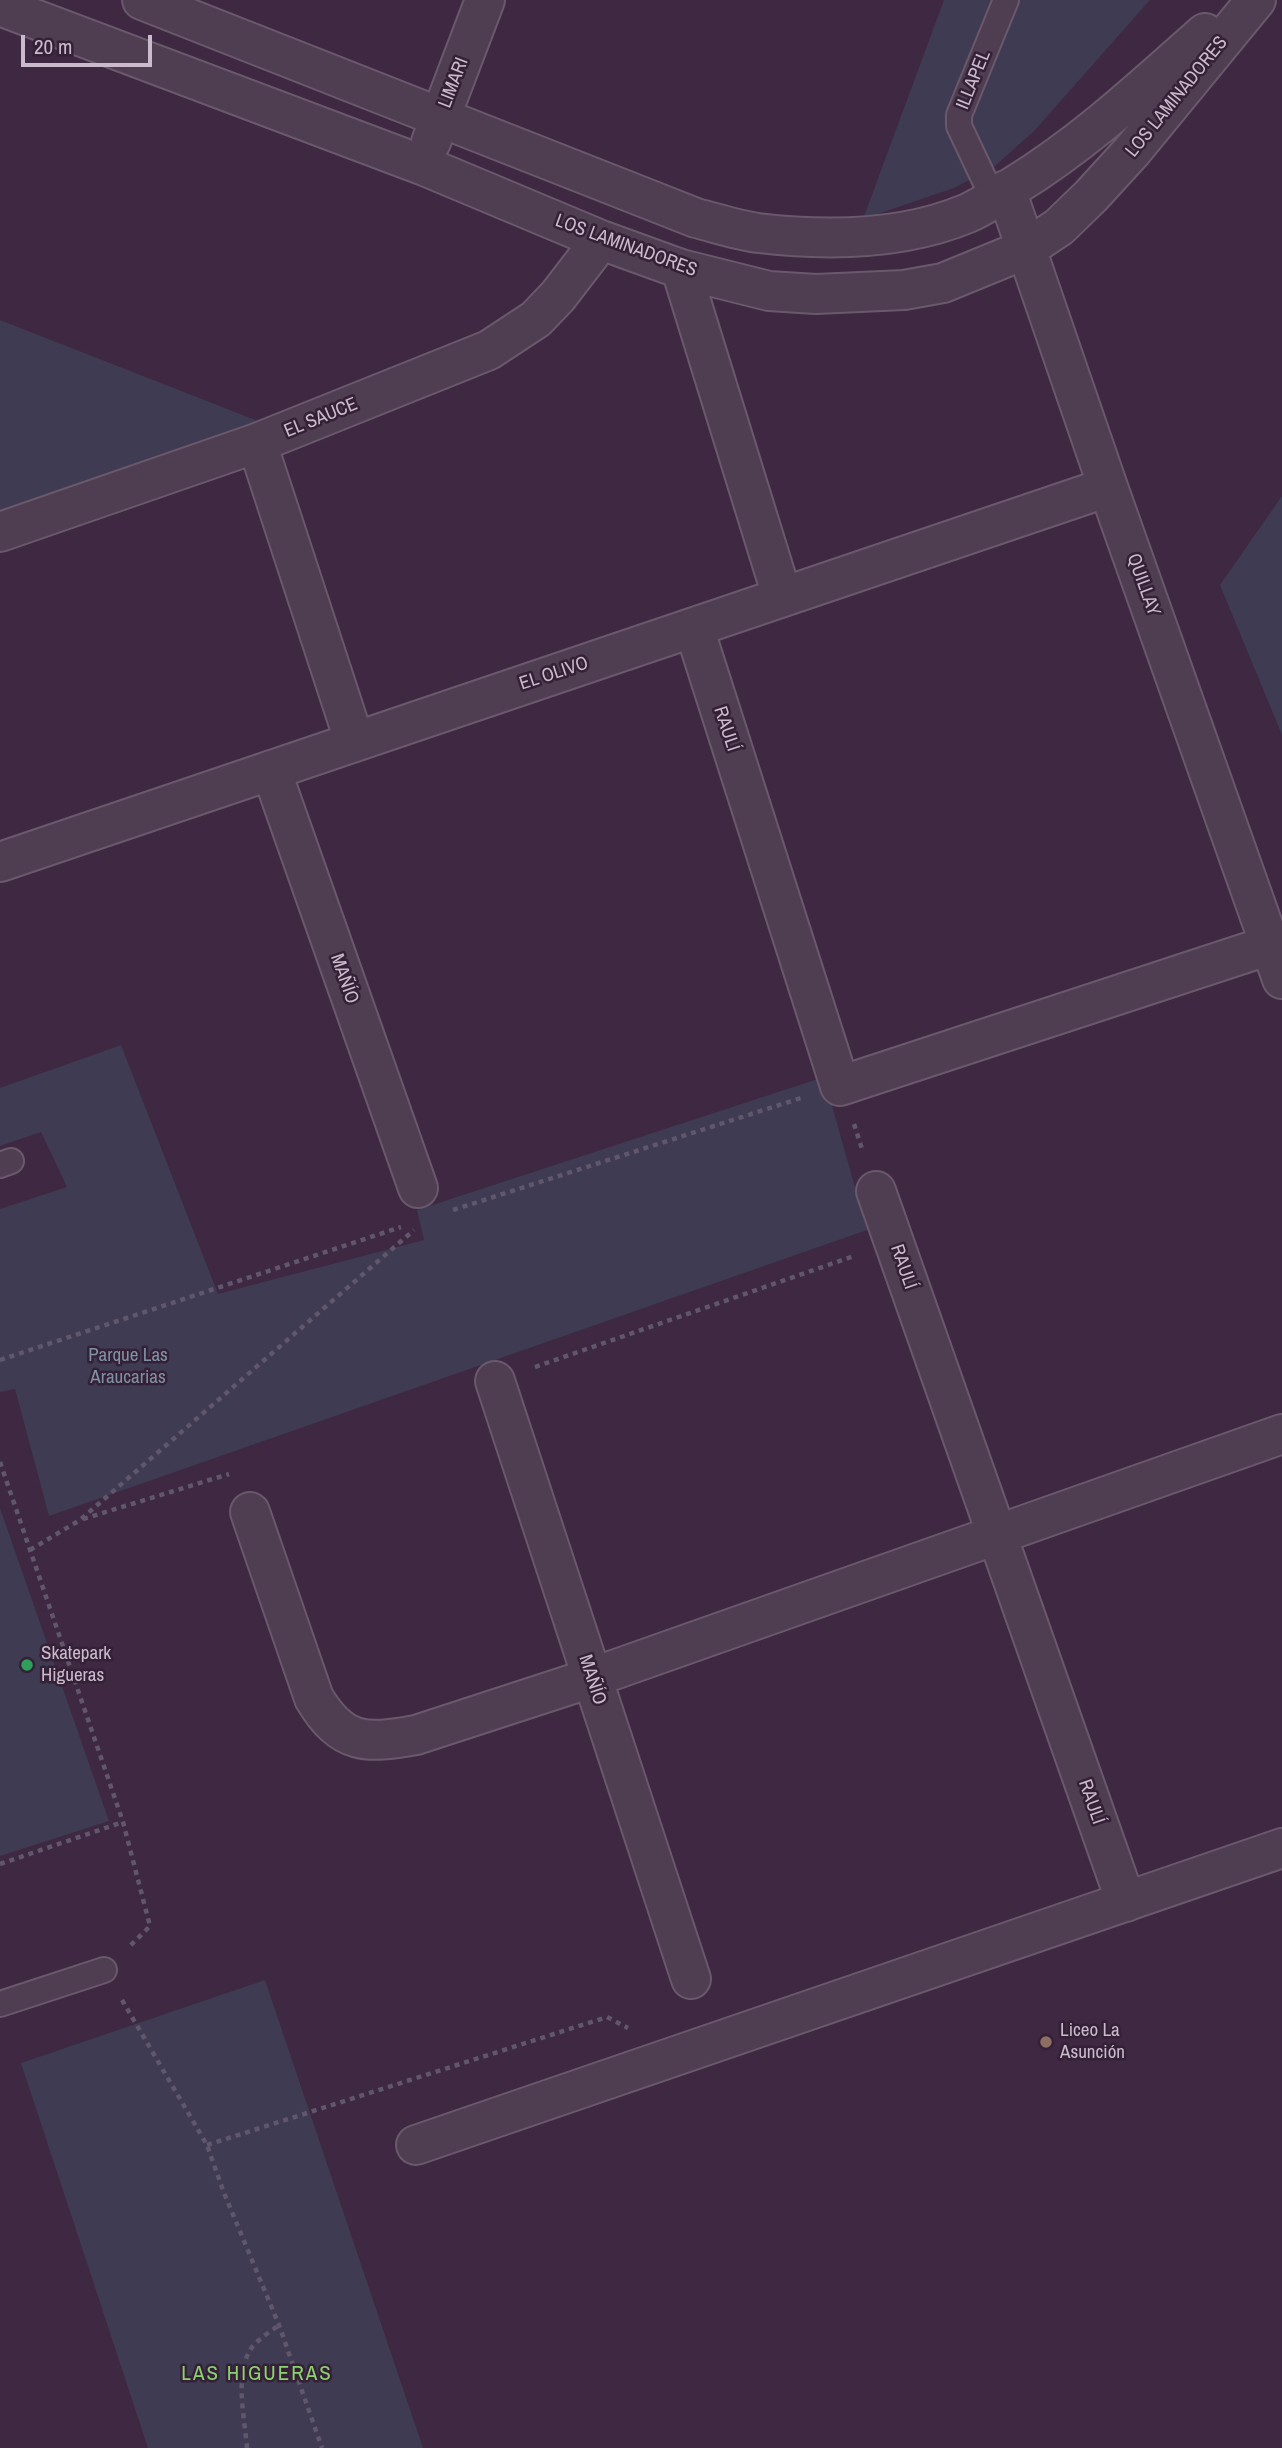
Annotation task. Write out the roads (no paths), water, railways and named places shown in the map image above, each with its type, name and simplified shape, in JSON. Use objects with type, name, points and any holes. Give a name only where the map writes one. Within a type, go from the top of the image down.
[{"type":"street","name":"LOS LAMINADORES","points":[[142,0],[696,218],[756,233],[808,237],[904,231],[934,225],[970,212],[1077,144],[1242,0]]},
{"type":"street","name":"LIMARI","points":[[422,165],[485,0]]},
{"type":"street","name":"LOS LAMINADORES","points":[[0,6],[422,165],[601,240],[681,269],[769,290],[816,294],[904,290],[943,283],[1026,249],[1059,227],[1133,150],[1256,0]]},
{"type":"street","name":"QUILLAY","points":[[1000,194],[1026,249],[1276,962]]},
{"type":"street","name":"EL SAUCE","points":[[0,532],[257,443],[453,366],[512,336],[536,318],[558,296],[601,240]]},
{"type":"street","points":[[681,269],[782,596]]},
{"type":"street","points":[[257,443],[354,740]]},
{"type":"street","name":"EL OLIVO","points":[[0,862],[1108,487]]},
{"type":"street","name":"RAULÍ","points":[[694,628],[841,1086],[1276,962]]},
{"type":"street","name":"MAÑÍO","points":[[271,770],[418,1188]]},
{"type":"street","name":"RAULÍ","points":[[876,1191],[1126,1902]]},
{"type":"street","name":"MAÑÍO","points":[[495,1381],[691,1979]]},
{"type":"street","points":[[250,1512],[314,1698],[331,1723],[342,1733],[372,1740],[416,1735],[591,1678],[1282,1434]]},
{"type":"street","points":[[416,2145],[1282,1848]]},
{"type":"lane","name":"ILLAPEL","points":[[1000,194],[959,126],[959,115],[1006,0]]},
{"type":"lane","points":[[0,2004],[104,1970]]},
{"type":"place","name":"Skatepark Higueras","points":[[27,1665]]},
{"type":"place","name":"Liceo La Asunción","points":[[1046,2042]]},
{"type":"district","name":"LAS HIGUERAS","points":[[257,2374]]},
{"type":"park label","name":"Parque Las Araucarias","points":[[128,1367]]}]
